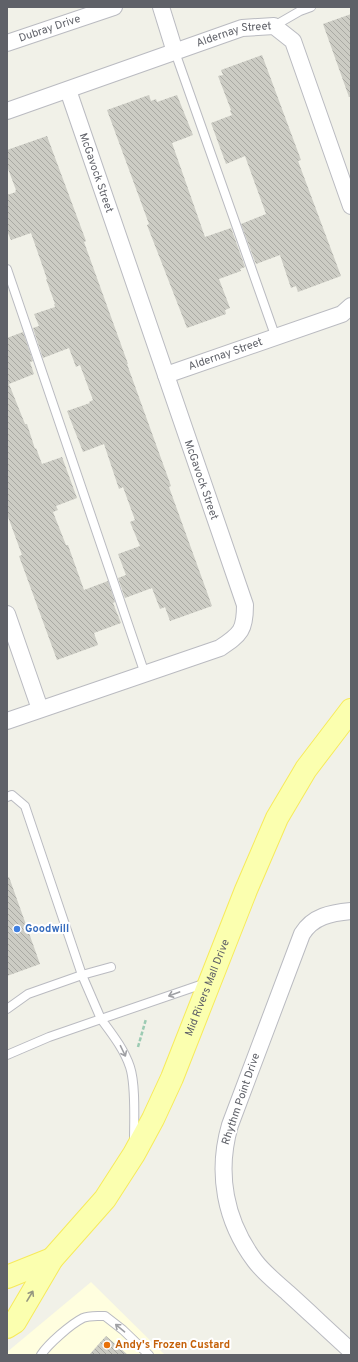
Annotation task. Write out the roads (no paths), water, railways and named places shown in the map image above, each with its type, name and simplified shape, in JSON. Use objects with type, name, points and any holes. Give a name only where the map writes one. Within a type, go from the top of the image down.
[{"type":"main road","name":"Mid Rivers Mall Drive","points":[[7,1327],[14,1322],[52,1259],[105,1199],[134,1154],[153,1119],[172,1078],[246,890],[277,818],[306,769],[351,710]]},
{"type":"main road","name":"Mid Rivers Mall Drive","points":[[7,1277],[52,1259]]},
{"type":"street","name":"Dubray Drive","points":[[9,38],[114,7]]},
{"type":"street","points":[[161,7],[175,52]]},
{"type":"street","name":"Aldernay Street","points":[[7,111],[242,28],[274,26],[293,41],[351,206]]},
{"type":"street","name":"McGavock Street","points":[[7,721],[220,648],[234,639],[243,629],[245,616],[244,604],[68,90]]},
{"type":"street","name":"Aldernay Street","points":[[166,375],[342,314],[351,306]]},
{"type":"street","points":[[7,614],[40,709]]},
{"type":"street","name":"Rhythm Point Drive","points":[[351,911],[334,913],[315,920],[302,934],[230,1125],[226,1138],[222,1165],[227,1204],[236,1230],[250,1253],[263,1270],[351,1351]]},
{"type":"lane","points":[[274,26],[300,11],[311,7]]},
{"type":"lane","points":[[175,52],[276,338]]},
{"type":"lane","points":[[7,269],[145,674]]},
{"type":"lane","points":[[7,797],[12,795],[25,806],[82,975],[101,1019],[118,1042],[131,1067],[134,1090],[134,1154]]},
{"type":"lane","points":[[7,1009],[28,994],[82,975],[111,967]]},
{"type":"lane","points":[[7,1055],[49,1037],[211,981]]},
{"type":"lane","points":[[41,1355],[45,1349],[65,1331],[84,1317],[105,1316],[123,1330],[148,1355]]},
{"type":"place","name":"Goodwill","points":[[17,929]]},
{"type":"place","name":"Andy's Frozen Custard","points":[[107,1345]]}]
